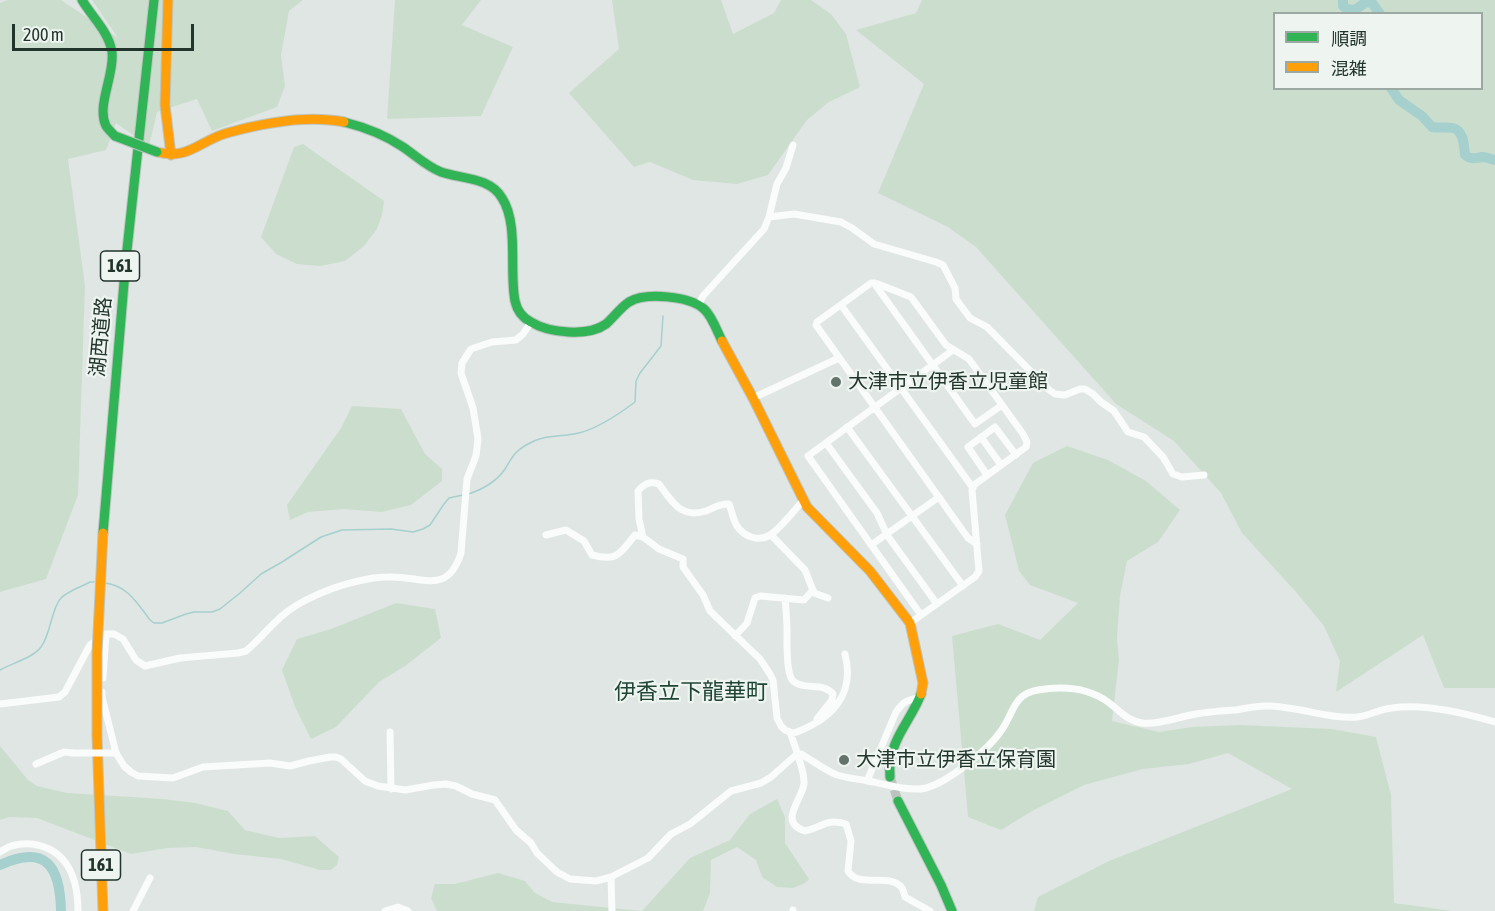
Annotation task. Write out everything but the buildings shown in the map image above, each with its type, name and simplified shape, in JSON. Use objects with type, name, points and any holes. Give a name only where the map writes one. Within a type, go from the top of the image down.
[{"type":"main road","points":[[82,0],[109,40],[112,50],[113,61],[103,115],[105,126],[115,136],[157,153],[171,155],[181,154],[221,135],[268,123],[318,119],[360,127],[394,141],[440,171],[477,180],[492,187],[500,194],[509,211],[515,301],[519,311],[531,323],[541,328],[576,332],[589,331],[607,323],[631,301],[651,296],[665,297],[703,309],[753,398],[802,501],[870,571],[910,622],[923,683],[920,698],[892,753],[890,777]]},
{"type":"main road","name":"湖西道路","points":[[103,911],[97,735],[107,420],[148,0]]},
{"type":"main road","name":"湖西道路","points":[[103,533],[126,259],[154,0]]},
{"type":"main road","points":[[168,0],[165,105],[171,155]]},
{"type":"main road","points":[[898,801],[952,911]]},
{"type":"street","points":[[698,306],[703,296],[764,229],[777,184],[786,168],[793,145]]},
{"type":"street","points":[[769,217],[794,214],[841,222],[874,244],[943,265],[955,288],[956,299],[970,318],[987,327],[1048,389],[1055,394],[1065,395],[1086,389],[1114,411],[1128,432],[1144,437],[1173,474],[1182,477],[1204,475]]},
{"type":"street","points":[[973,488],[1026,447],[1027,442],[969,359],[945,345],[911,297],[871,283],[817,321],[816,326],[968,538],[977,544]]},
{"type":"street","points":[[874,283],[975,424],[1002,405]]},
{"type":"street","points":[[841,304],[973,488],[979,571],[963,586],[910,622]]},
{"type":"street","points":[[0,704],[59,697],[66,692],[90,645],[105,634],[114,634],[123,639],[136,660],[145,666],[180,658],[238,653],[246,651],[284,614],[317,595],[342,585],[387,577],[404,577],[433,582],[444,578],[458,562],[461,553],[467,479],[476,456],[478,439],[473,408],[461,373],[462,363],[471,349],[492,342],[516,340],[529,325]]},
{"type":"street","points":[[921,615],[808,456],[953,350]]},
{"type":"street","points":[[753,398],[839,358]]},
{"type":"street","points":[[987,475],[968,447],[995,427],[1016,455]]},
{"type":"street","points":[[847,428],[963,586]]},
{"type":"street","points":[[981,437],[1001,465]]},
{"type":"street","points":[[826,443],[877,513],[886,534],[937,604]]},
{"type":"street","points":[[644,537],[639,519],[638,491],[644,484],[653,482],[659,484],[680,510],[691,513],[704,512],[723,503],[729,504],[738,527],[745,534],[754,538],[771,535],[802,501]]},
{"type":"street","points":[[871,545],[939,498]]},
{"type":"street","points":[[546,535],[566,530],[584,541],[592,555],[607,559],[620,554],[635,535],[644,537],[659,549],[683,559],[683,567],[703,595],[710,611],[760,659],[773,680],[777,718],[781,726],[791,734],[803,773],[804,782],[792,815],[794,825],[805,831],[831,821],[846,824],[851,841],[848,871],[851,875],[857,879],[897,884],[902,888],[905,897],[930,911]]},
{"type":"street","points":[[771,535],[805,570],[814,593],[828,598]]},
{"type":"street","points":[[735,636],[747,623],[755,598],[760,596],[804,600],[813,590]]},
{"type":"street","points":[[785,598],[789,673],[796,683],[824,687],[833,694],[832,700],[817,718],[817,722]]},
{"type":"street","points":[[105,634],[102,697],[119,760],[138,776],[164,779],[203,767],[270,763],[290,766],[336,757],[365,781],[391,789],[405,790],[446,784],[495,800],[516,830],[531,843],[537,853],[556,872],[570,879],[596,881],[611,877],[648,858],[671,834],[690,824],[731,791],[761,783],[797,754]]},
{"type":"street","points":[[791,734],[804,730],[817,722],[834,710],[841,700],[846,688],[849,666],[845,654]]},
{"type":"street","points":[[797,754],[801,754],[836,774],[916,789],[927,788],[958,771],[993,742],[1006,724],[1019,697],[1027,692],[1065,688],[1089,692],[1109,703],[1133,721],[1141,723],[1267,706],[1358,717],[1391,708],[1412,707],[1446,710],[1495,722]]},
{"type":"street","points":[[867,781],[896,712],[902,703],[920,698]]},
{"type":"street","points":[[390,732],[391,789]]},
{"type":"street","points":[[36,764],[64,752],[116,753]]},
{"type":"street","points":[[0,852],[17,844],[27,844],[46,848],[62,858],[74,880],[78,894],[78,911]]},
{"type":"street","points":[[611,877],[612,911]]},
{"type":"street","points":[[133,911],[150,878]]},
{"type":"street","points":[[385,911],[398,907],[408,911]]},
{"type":"green space","points":[[8,0],[61,0],[118,38],[92,0],[303,0],[289,11],[281,55],[285,86],[277,107],[212,131],[197,99],[157,112],[149,146],[116,123],[106,150],[68,159],[85,286],[78,495],[46,579],[0,592],[0,3]]},
{"type":"green space","points":[[395,0],[481,0],[462,25],[513,47],[481,116],[387,119]]},
{"type":"green space","points":[[612,0],[721,0],[733,34],[774,13],[781,0],[811,0],[831,14],[846,34],[860,87],[829,102],[807,120],[768,175],[737,184],[693,180],[650,162],[634,167],[569,93],[619,49]]},
{"type":"green space","points":[[922,0],[1495,0],[1495,688],[1444,688],[1423,635],[1336,692],[1340,661],[1324,626],[1242,533],[1221,493],[1174,441],[1116,404],[976,247],[948,227],[878,193],[924,84],[856,30],[916,13]]},
{"type":"green space","points":[[303,144],[384,201],[377,229],[364,246],[345,261],[320,266],[297,264],[276,254],[261,237],[294,147]]},
{"type":"green space","points":[[352,406],[401,409],[425,454],[442,469],[442,481],[411,505],[382,512],[344,509],[308,512],[290,520],[287,505],[341,428]]},
{"type":"green space","points":[[1067,446],[1108,460],[1146,481],[1180,510],[1158,542],[1127,561],[1120,596],[1117,638],[1119,660],[1112,721],[1159,732],[1192,727],[1240,725],[1332,729],[1376,737],[1391,795],[1394,903],[1453,911],[1034,911],[1038,897],[1109,861],[1292,789],[1228,753],[1189,764],[1143,769],[1084,785],[1034,810],[1001,830],[968,817],[952,636],[998,624],[1040,640],[1078,603],[1030,585],[1019,571],[1005,515],[1033,463]]},
{"type":"green space","points":[[396,603],[435,609],[441,638],[405,666],[379,682],[336,727],[311,739],[295,707],[282,670],[297,639],[331,629]]},
{"type":"green space","points":[[0,746],[28,780],[37,786],[67,793],[195,803],[228,811],[245,830],[279,838],[315,836],[339,857],[337,865],[331,870],[320,870],[281,859],[196,847],[168,848],[131,854],[37,818],[9,817],[0,820]]},
{"type":"green space","points":[[777,799],[785,817],[785,843],[809,879],[805,883],[793,888],[777,887],[762,877],[756,860],[737,847],[711,860],[710,893],[703,911],[642,911],[690,858],[730,840],[750,814]]},
{"type":"green space","points":[[498,873],[525,881],[535,893],[552,902],[642,911],[437,911],[431,898],[435,884],[455,884]]},
{"type":"waterway","points":[[1343,0],[1343,6],[1347,9],[1355,10],[1366,2],[1372,3],[1379,12]]},
{"type":"waterway","points":[[1392,90],[1399,100],[1422,116],[1432,127],[1457,130],[1464,143],[1467,157],[1484,157],[1495,160]]},
{"type":"waterway","points":[[468,494],[493,481],[502,473],[516,453],[533,441],[594,428],[635,402],[636,381],[661,346],[663,316]]},
{"type":"waterway","points":[[105,583],[126,592],[154,623],[162,623],[194,612],[212,612],[220,609],[261,574],[321,537],[342,530],[391,529],[413,532],[430,525],[449,498],[463,495]]},
{"type":"waterway","points":[[0,670],[37,651],[44,642],[55,608],[61,598],[75,589],[94,582]]},
{"type":"waterway","points":[[0,865],[29,857],[39,858],[47,863],[58,882],[61,911]]},
{"type":"tunnel","points":[[890,777],[898,801]]},
{"type":"traffic: fast","points":[[82,0],[104,31],[112,52],[111,70],[103,109],[106,126],[115,136]]},
{"type":"traffic: fast","points":[[103,533],[126,259],[154,0]]},
{"type":"traffic: fast","points":[[344,122],[389,139],[441,172],[483,182],[497,191],[507,209],[510,221],[515,301],[517,308],[531,322],[558,331],[589,331],[606,324],[623,307],[636,299],[656,296],[678,298],[704,309],[722,341]]},
{"type":"traffic: fast","points":[[115,136],[157,152]]},
{"type":"traffic: fast","points":[[890,777],[893,750],[921,694]]},
{"type":"traffic: fast","points":[[898,801],[952,911]]},
{"type":"traffic: slow","points":[[168,0],[165,105],[171,155]]},
{"type":"traffic: slow","points":[[157,152],[168,154],[186,152],[217,136],[270,123],[316,119],[344,122]]},
{"type":"traffic: slow","points":[[722,341],[807,507],[870,571],[910,623],[923,683],[921,694]]},
{"type":"traffic: slow","points":[[97,735],[97,653],[103,533]]},
{"type":"traffic: slow","points":[[97,735],[103,911]]},
{"type":"place","name":"大津市立伊香立児童館","points":[[836,382]]},
{"type":"place","name":"大津市立伊香立保育園","points":[[844,760]]},
{"type":"district","name":"伊香立下龍華町","points":[[691,692]]}]
